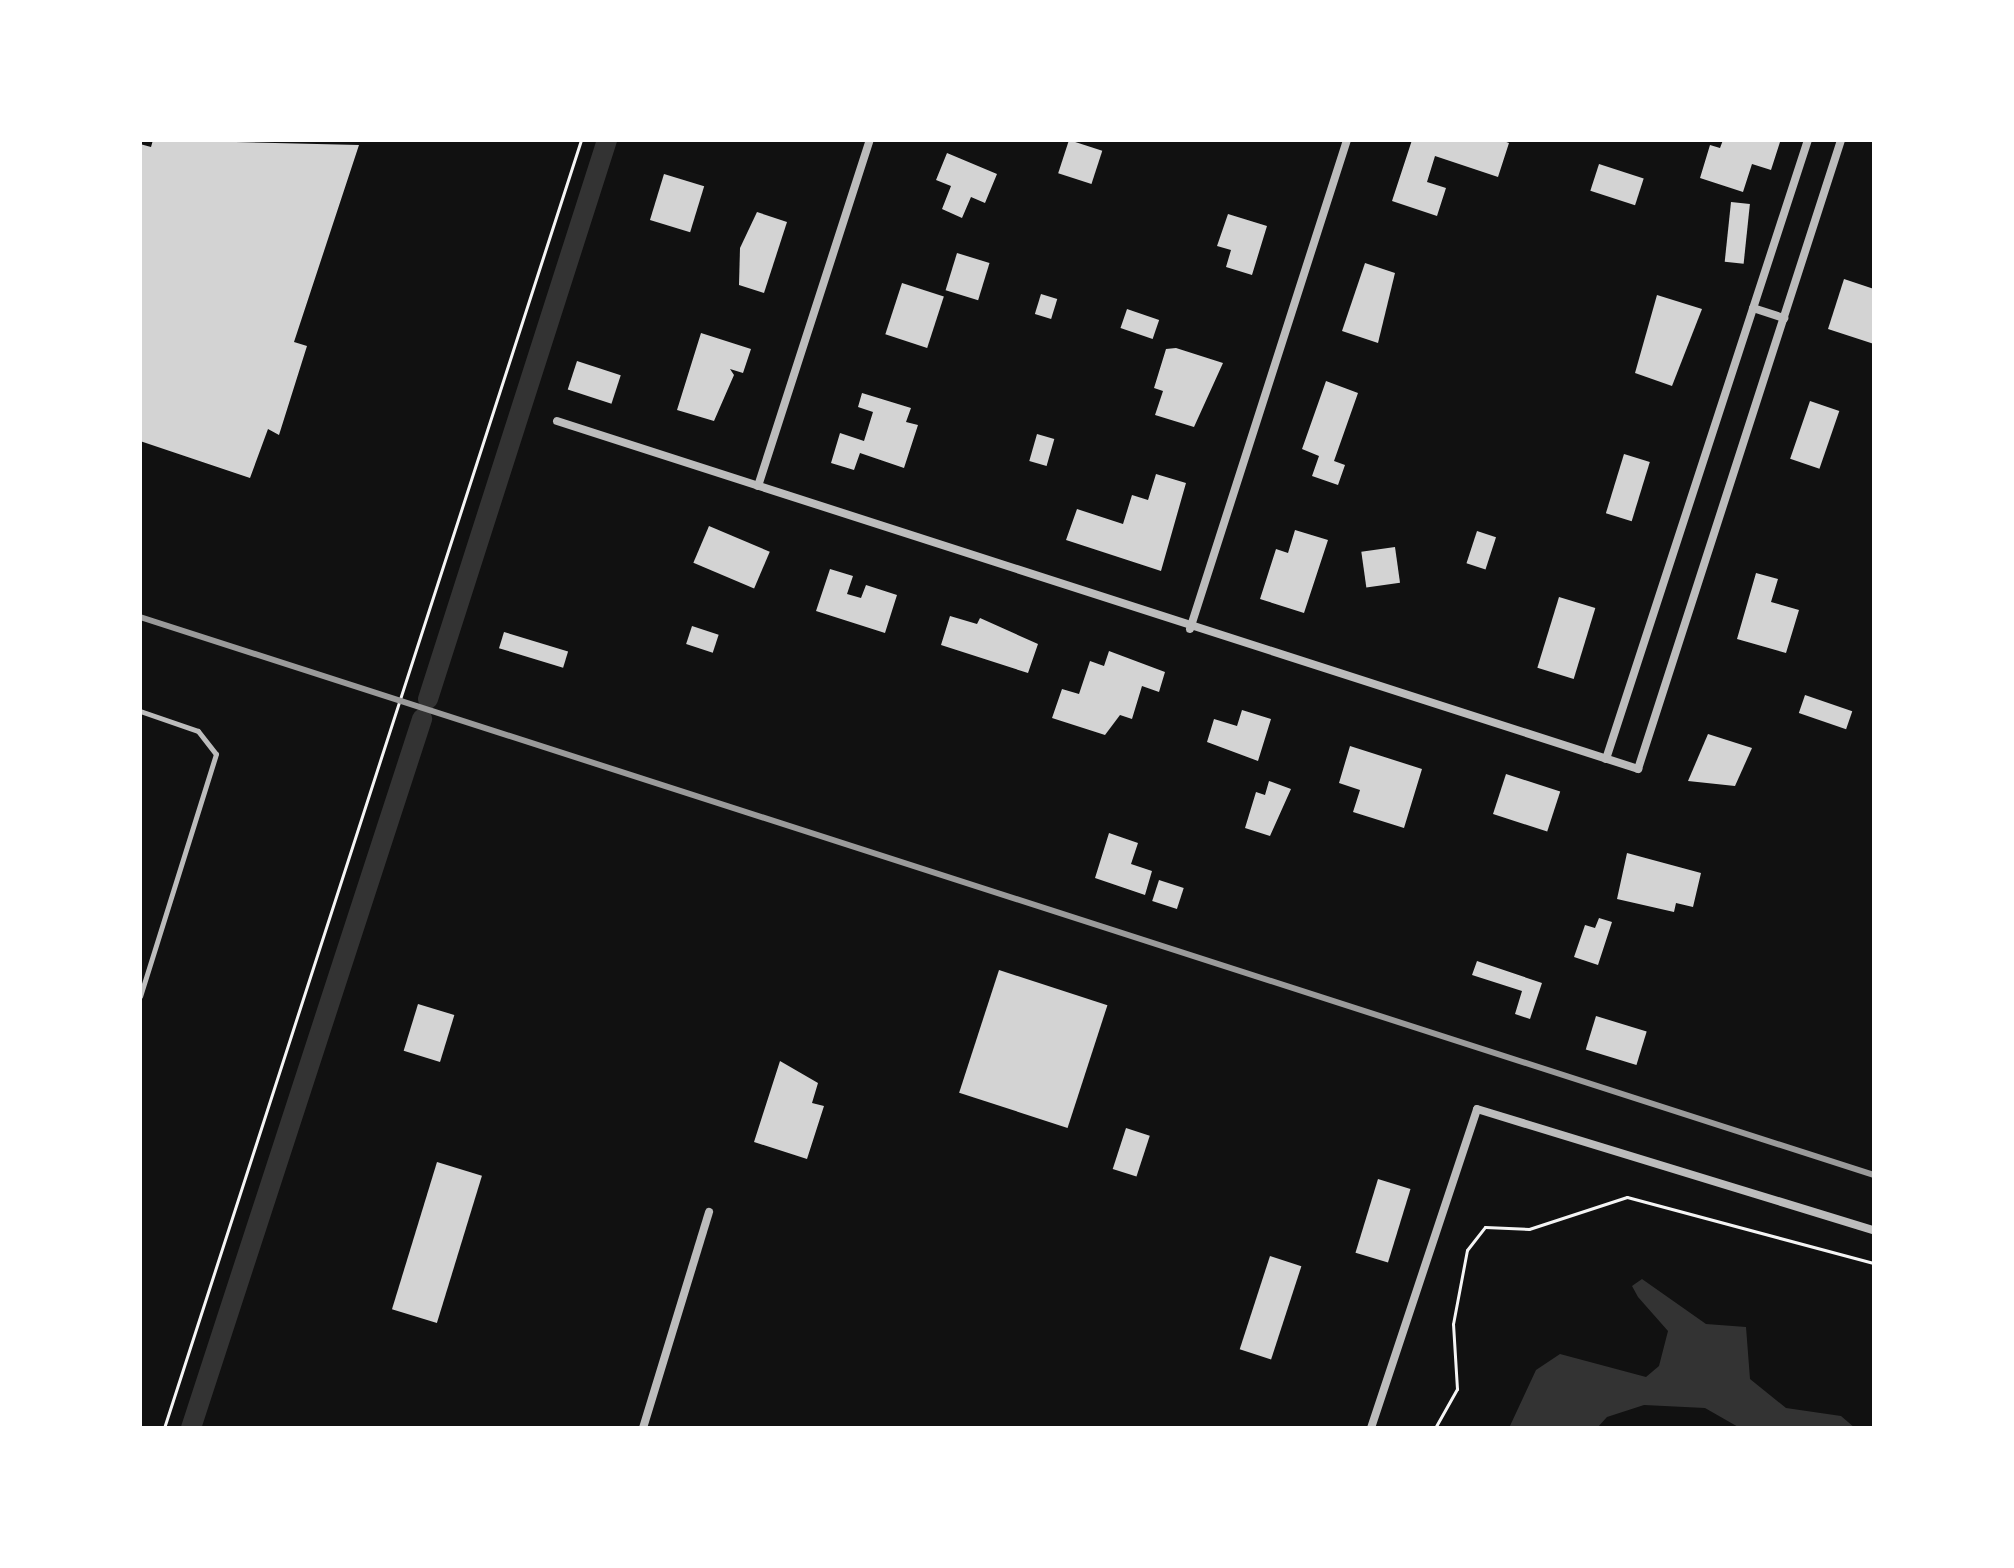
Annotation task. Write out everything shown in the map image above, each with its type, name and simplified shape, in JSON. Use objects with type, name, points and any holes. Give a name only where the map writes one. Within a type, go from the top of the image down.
[{"type":"street","points":[[758,486],[870,140]]},
{"type":"street","points":[[1190,629],[1347,140]]},
{"type":"street","points":[[1606,759],[1808,140]]},
{"type":"street","points":[[557,421],[1190,629],[1638,769],[1841,140]]},
{"type":"street","points":[[1753,308],[1784,318]]},
{"type":"street","points":[[1371,1428],[1477,1109],[1874,1230]]},
{"type":"street","points":[[643,1428],[709,1212]]},
{"type":"lane","points":[[140,711],[198,731],[216,754],[140,996]]},
{"type":"path","points":[[164,1428],[581,140]]},
{"type":"path","points":[[1435,1428],[1457,1389],[1453,1324],[1467,1250],[1485,1227],[1529,1229],[1627,1197],[1874,1263]]},
{"type":"shaded area","points":[[1642,1279],[1706,1324],[1746,1327],[1750,1379],[1786,1408],[1841,1416],[1855,1428],[1740,1428],[1705,1408],[1644,1405],[1607,1417],[1597,1428],[1509,1428],[1536,1370],[1560,1354],[1646,1377],[1659,1366],[1668,1331],[1632,1286]]},
{"type":"building","points":[[153,140],[359,145],[294,342],[307,346],[279,435],[268,429],[250,478],[140,441],[140,144],[151,147]]},
{"type":"building","points":[[1069,140],[1102,151],[1091,184],[1058,173]]},
{"type":"building","points":[[1412,140],[1501,140],[1509,143],[1498,177],[1435,156],[1427,182],[1446,188],[1437,216],[1392,201]]},
{"type":"building","points":[[1723,140],[1780,142],[1771,170],[1752,164],[1743,192],[1700,178],[1710,145],[1720,148]]},
{"type":"building","points":[[947,153],[997,174],[985,203],[971,197],[962,218],[942,209],[951,186],[936,180]]},
{"type":"building","points":[[1599,164],[1644,179],[1635,205],[1590,191]]},
{"type":"building","points":[[664,174],[704,186],[690,232],[650,220]]},
{"type":"building","points":[[1731,202],[1750,204],[1744,264],[1725,262]]},
{"type":"building","points":[[757,212],[787,222],[764,293],[739,285],[740,248]]},
{"type":"building","points":[[1228,214],[1267,226],[1252,275],[1226,267],[1231,250],[1217,246]]},
{"type":"building","points":[[957,253],[990,263],[978,300],[946,290]]},
{"type":"building","points":[[1365,263],[1395,273],[1378,343],[1342,331]]},
{"type":"building","points":[[1844,279],[1874,289],[1874,344],[1828,329]]},
{"type":"building","points":[[902,283],[944,297],[927,348],[885,334]]},
{"type":"building","points":[[1041,294],[1057,299],[1051,319],[1035,314]]},
{"type":"building","points":[[1657,295],[1702,309],[1672,386],[1635,373]]},
{"type":"building","points":[[1127,309],[1159,320],[1153,339],[1120,328]]},
{"type":"building","points":[[701,333],[751,349],[743,373],[730,369],[734,375],[714,421],[677,410]]},
{"type":"building","points":[[1176,348],[1223,363],[1194,427],[1155,415],[1163,391],[1154,388],[1166,349]]},
{"type":"building","points":[[577,361],[621,375],[611,404],[568,390]]},
{"type":"building","points":[[1326,381],[1358,393],[1334,461],[1345,465],[1338,485],[1312,476],[1319,456],[1302,449]]},
{"type":"building","points":[[862,393],[911,408],[906,422],[918,425],[904,468],[860,453],[854,470],[831,463],[840,433],[864,441],[873,412],[858,407]]},
{"type":"building","points":[[1810,401],[1839,411],[1819,469],[1790,459]]},
{"type":"building","points":[[1037,434],[1054,439],[1047,466],[1029,461]]},
{"type":"building","points":[[1624,454],[1650,462],[1632,521],[1606,513]]},
{"type":"building","points":[[1156,474],[1186,483],[1161,571],[1066,540],[1077,509],[1123,524],[1132,495],[1148,500]]},
{"type":"building","points":[[709,526],[770,552],[754,589],[693,563]]},
{"type":"building","points":[[1295,530],[1328,540],[1304,613],[1260,599],[1276,549],[1288,553]]},
{"type":"building","points":[[1477,531],[1496,537],[1486,570],[1466,563]]},
{"type":"building","points":[[1395,547],[1400,583],[1366,587],[1361,552]]},
{"type":"building","points":[[830,569],[853,576],[847,594],[861,598],[866,585],[897,595],[885,633],[816,611]]},
{"type":"building","points":[[1756,573],[1778,579],[1771,602],[1799,610],[1786,653],[1737,639]]},
{"type":"building","points":[[1559,597],[1595,608],[1574,679],[1537,668]]},
{"type":"building","points":[[950,616],[977,624],[980,618],[1038,644],[1028,673],[941,645]]},
{"type":"building","points":[[692,626],[719,635],[713,653],[686,644]]},
{"type":"building","points":[[504,632],[568,652],[563,668],[499,648]]},
{"type":"building","points":[[1109,651],[1165,672],[1159,692],[1142,686],[1132,719],[1120,715],[1105,735],[1052,718],[1062,689],[1079,694],[1090,661],[1104,666]]},
{"type":"building","points":[[1805,695],[1852,711],[1846,729],[1799,713]]},
{"type":"building","points":[[1242,710],[1271,719],[1258,761],[1207,742],[1214,719],[1237,726]]},
{"type":"building","points":[[1708,734],[1752,748],[1735,786],[1688,781]]},
{"type":"building","points":[[1350,746],[1422,769],[1404,828],[1353,812],[1360,790],[1339,783]]},
{"type":"building","points":[[1506,774],[1560,792],[1547,832],[1493,814]]},
{"type":"building","points":[[1269,781],[1291,789],[1270,836],[1245,828],[1256,792],[1265,795]]},
{"type":"building","points":[[1109,833],[1138,843],[1131,864],[1152,871],[1145,895],[1095,878]]},
{"type":"building","points":[[1627,853],[1701,873],[1693,907],[1676,903],[1674,912],[1617,899]]},
{"type":"building","points":[[1159,880],[1184,888],[1177,909],[1152,901]]},
{"type":"building","points":[[1599,918],[1612,922],[1598,965],[1574,957],[1585,925],[1595,928]]},
{"type":"building","points":[[1477,961],[1542,983],[1530,1019],[1515,1014],[1522,991],[1472,975]]},
{"type":"building","points":[[999,970],[1107,1005],[1068,1128],[959,1093]]},
{"type":"building","points":[[418,1004],[454,1015],[440,1062],[404,1051]]},
{"type":"building","points":[[1596,1016],[1647,1031],[1636,1065],[1586,1049]]},
{"type":"building","points":[[780,1061],[818,1083],[812,1103],[824,1106],[807,1159],[754,1142]]},
{"type":"building","points":[[1126,1128],[1150,1136],[1136,1177],[1113,1169]]},
{"type":"building","points":[[437,1162],[482,1176],[437,1323],[392,1309]]},
{"type":"building","points":[[1378,1179],[1411,1189],[1388,1263],[1355,1253]]},
{"type":"building","points":[[1270,1256],[1301,1266],[1271,1359],[1240,1349]]},
{"type":"waterway","points":[[428,699],[607,140]]},
{"type":"waterway","points":[[191,1428],[422,719]]},
{"type":"railway","points":[[140,617],[1874,1175]]}]
